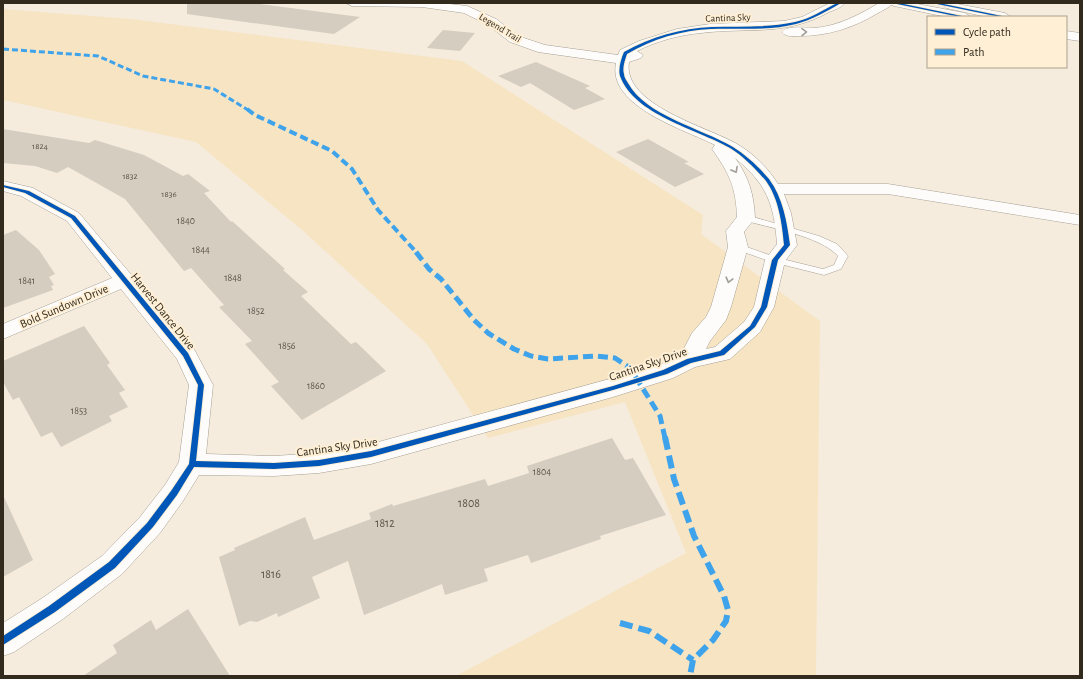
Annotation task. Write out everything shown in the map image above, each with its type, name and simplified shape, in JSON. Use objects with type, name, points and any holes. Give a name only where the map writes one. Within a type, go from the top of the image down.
[{"type":"street","name":"Legend Trail","points":[[352,3],[422,4],[467,10],[492,22],[514,39],[535,47],[565,53],[623,60]]},
{"type":"street","points":[[467,10],[480,3]]},
{"type":"street","name":"Cantina Sky","points":[[623,60],[723,28],[752,28],[794,23],[818,15],[839,3]]},
{"type":"street","name":"Cantina Sky","points":[[752,28],[782,32],[833,30],[854,22],[887,3]]},
{"type":"street","points":[[894,3],[960,16]]},
{"type":"street","points":[[934,3],[1000,16]]},
{"type":"street","points":[[1067,27],[1080,28]]},
{"type":"street","points":[[1067,35],[1080,37]]},
{"type":"street","name":"Cantina Sky Drive","points":[[192,464],[274,466],[320,463],[409,446],[613,388],[665,372],[690,360],[722,353],[752,327],[764,307],[775,260],[787,245],[786,229],[782,209],[770,184],[752,164],[732,148],[642,103],[628,89],[621,75],[623,60]]},
{"type":"street","name":"Cantina Sky Drive","points":[[690,360],[700,338],[715,320],[722,307],[738,247],[735,231],[746,218],[744,188],[736,169],[712,139]]},
{"type":"street","name":"Harvest Dance Drive","points":[[3,186],[27,192],[73,217],[186,355],[201,385],[192,464],[174,493],[150,525],[112,565],[52,609],[3,641]]},
{"type":"street","points":[[772,189],[888,189],[1080,220]]},
{"type":"street","name":"Bold Sundown Drive","points":[[3,332],[125,280]]},
{"type":"lane","points":[[738,247],[775,260],[824,272],[838,267],[842,256],[834,246],[816,238],[746,218]]},
{"type":"shaded area","points":[[3,9],[131,19],[462,61],[703,215],[701,234],[820,321],[816,676],[456,676],[686,553],[625,402],[488,438],[427,344],[302,230],[196,142],[3,100]]},
{"type":"building","points":[[187,3],[253,3],[360,17],[334,34],[187,14]]},
{"type":"building","points":[[443,30],[475,33],[460,51],[427,48]]},
{"type":"building","points":[[536,62],[590,86],[585,88],[605,99],[574,110],[530,83],[521,87],[498,76]]},
{"type":"building","points":[[3,129],[89,143],[95,140],[144,155],[183,176],[188,174],[210,191],[204,193],[231,222],[232,221],[285,269],[283,270],[308,292],[301,296],[351,344],[356,342],[386,371],[302,420],[271,386],[279,382],[245,344],[252,341],[219,307],[224,305],[191,268],[184,271],[125,199],[68,167],[57,173],[35,166],[3,163]]},
{"type":"building","points":[[648,139],[689,162],[684,163],[704,174],[675,187],[616,152]]},
{"type":"building","points":[[16,230],[39,250],[55,274],[49,277],[54,285],[51,286],[53,290],[3,308],[3,235]]},
{"type":"building","points":[[84,326],[110,363],[107,365],[125,390],[119,393],[128,407],[109,416],[112,421],[61,447],[52,432],[41,437],[19,397],[13,400],[3,382],[3,361]]},
{"type":"building","points":[[612,438],[625,460],[633,458],[666,515],[600,536],[601,539],[531,563],[528,555],[484,569],[488,581],[445,595],[442,584],[364,615],[348,561],[312,577],[320,598],[278,617],[277,613],[257,622],[250,621],[239,626],[219,557],[235,550],[234,548],[305,517],[314,540],[371,519],[369,513],[392,504],[393,506],[485,479],[488,486],[529,473],[527,466]]},
{"type":"building","points":[[3,495],[33,560],[3,577]]},
{"type":"building","points":[[188,609],[230,676],[83,676],[117,653],[113,645],[151,620],[156,630]]},
{"type":"marked path","points":[[3,49],[98,56],[143,76],[214,89],[229,97],[255,115],[332,151],[352,169],[378,210],[407,240],[429,269],[441,279],[474,320],[488,333],[514,349],[531,356],[548,359],[596,356],[615,358],[630,368],[660,416],[674,479],[694,536],[724,596],[728,610],[726,621],[713,640],[693,660],[690,676]]},
{"type":"marked path","points":[[620,623],[649,631],[693,660]]},
{"type":"cycle path","points":[[192,464],[274,466],[319,463],[371,454],[613,388],[665,372],[689,361],[722,353],[752,327],[764,307],[775,260],[787,245],[784,221],[780,206],[774,191],[762,174],[732,148],[670,119],[640,101],[629,89],[621,74],[625,53],[654,39],[689,31],[710,28],[763,27],[795,23],[812,17],[839,3]]},
{"type":"cycle path","points":[[894,3],[960,16]]},
{"type":"cycle path","points":[[934,3],[1000,16]]},
{"type":"cycle path","points":[[3,186],[27,192],[73,217],[186,355],[201,385],[192,464],[174,493],[150,525],[112,565],[52,609],[3,641]]}]
